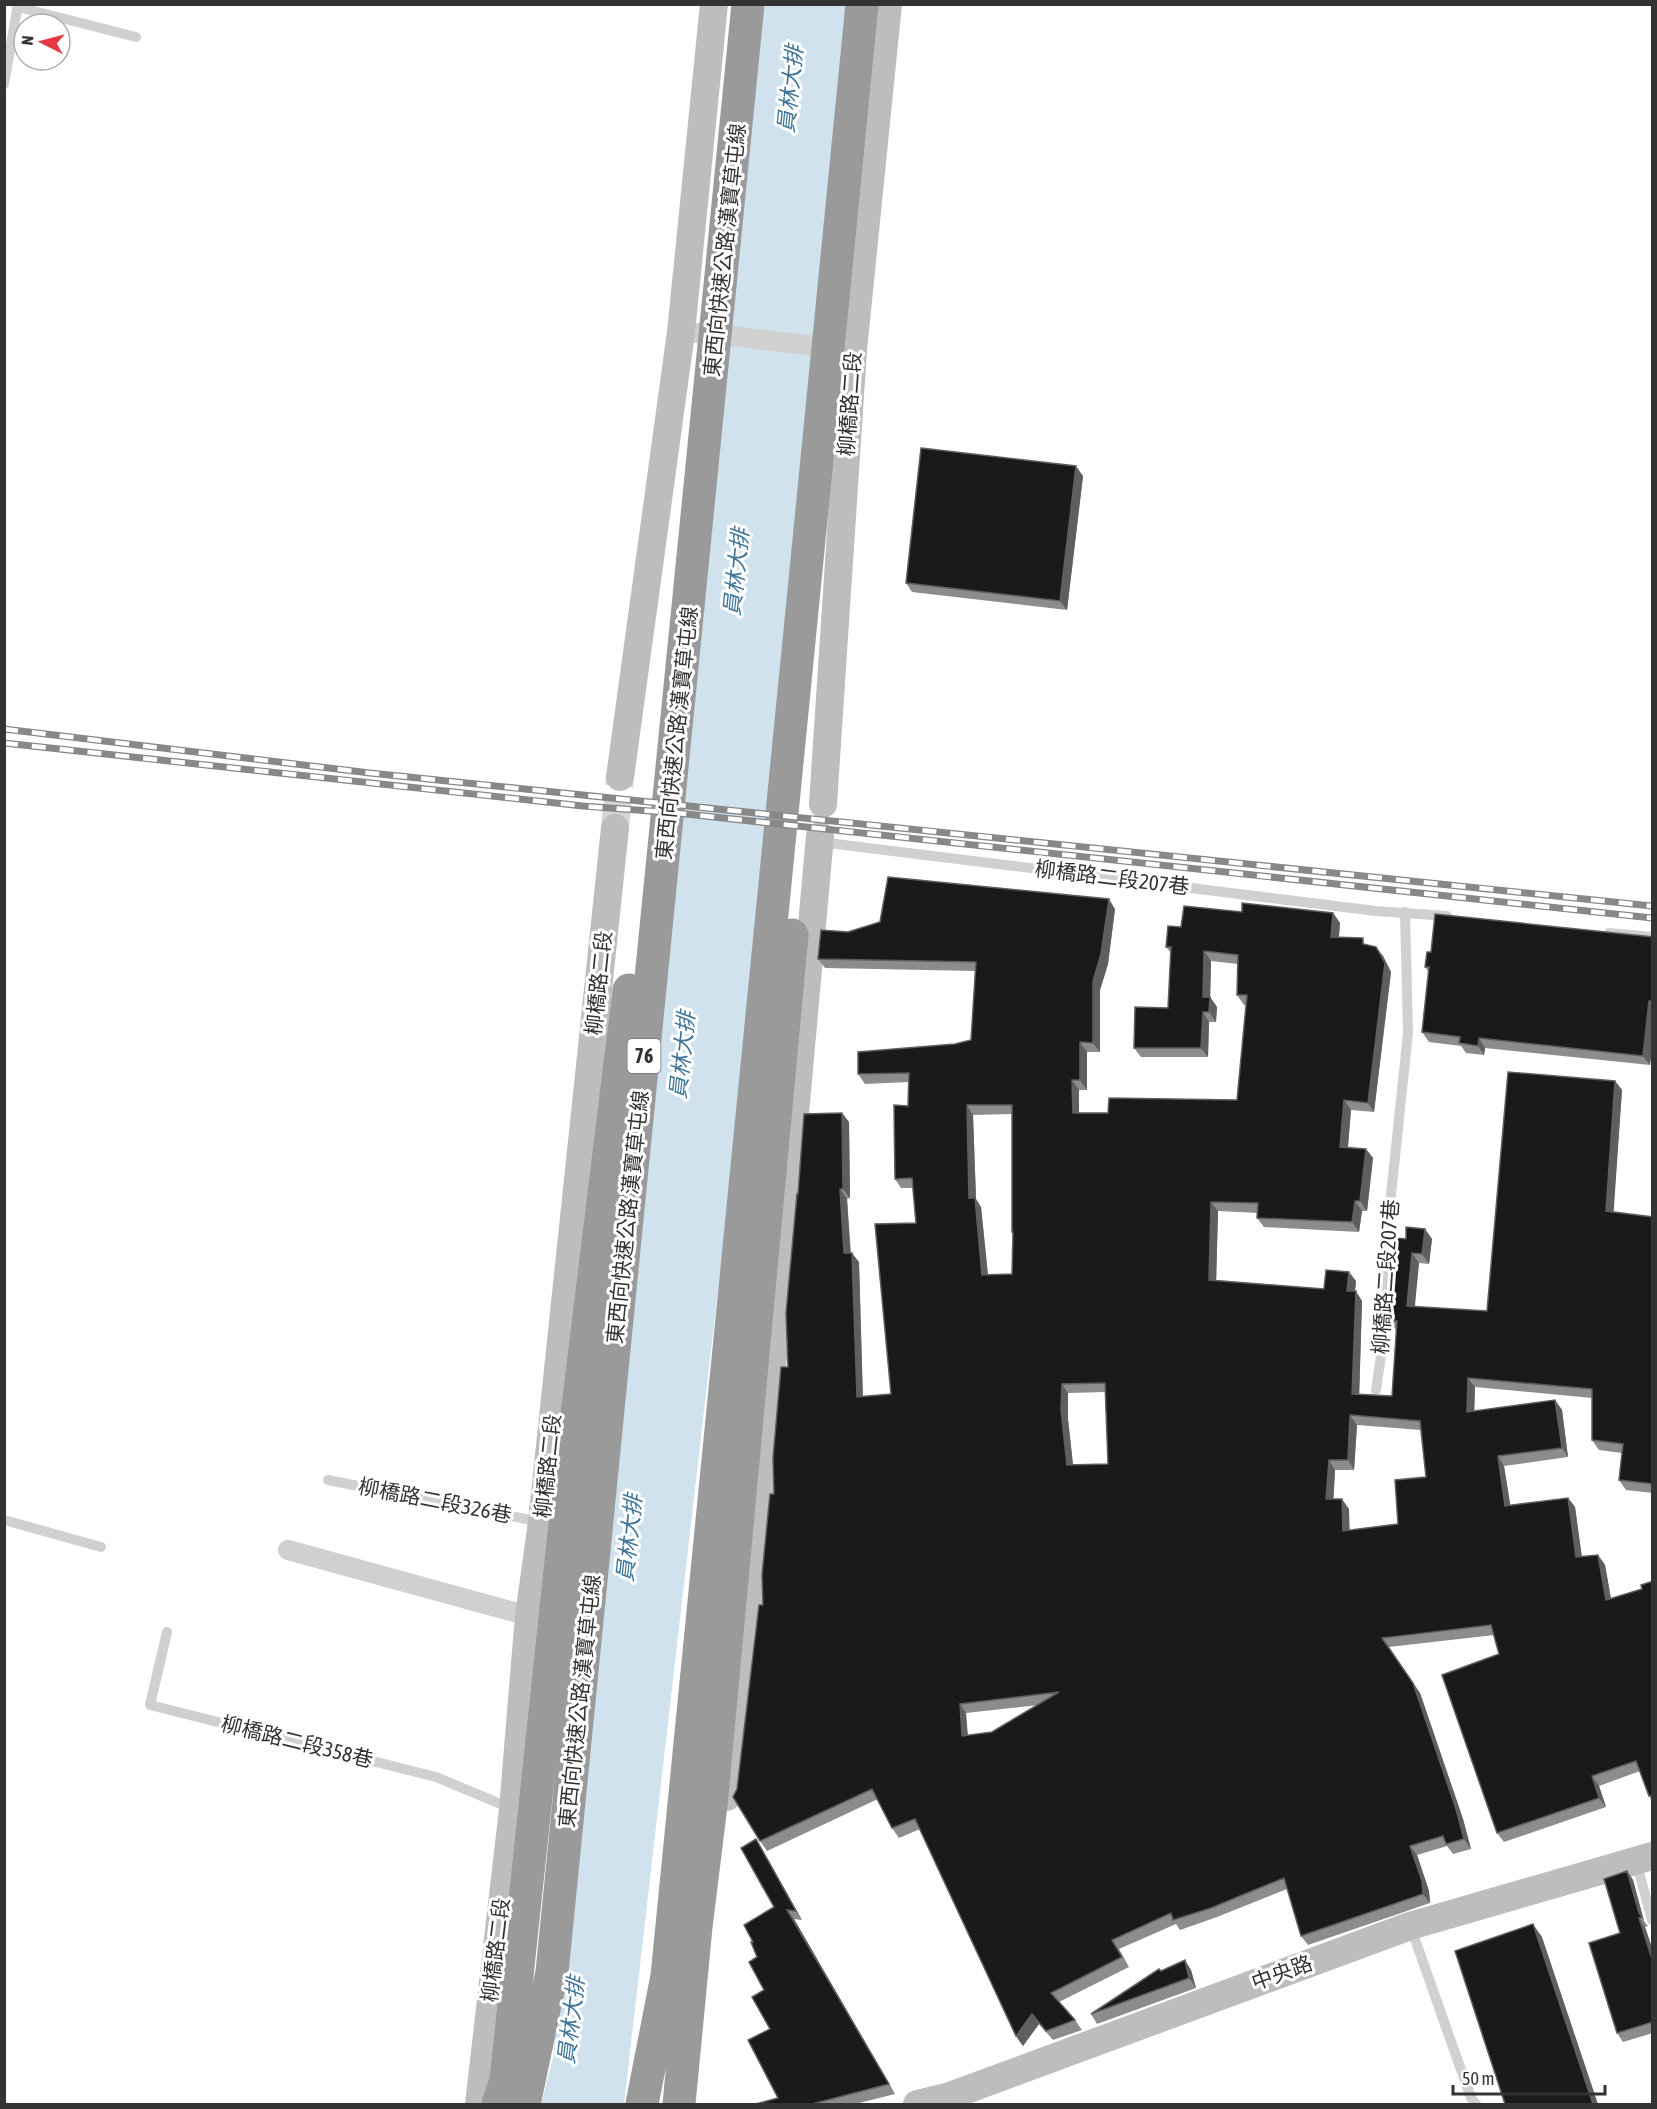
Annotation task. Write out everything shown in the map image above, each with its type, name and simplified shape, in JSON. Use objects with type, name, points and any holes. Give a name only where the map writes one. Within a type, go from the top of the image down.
[{"type":"highway","name":"東西向快速公路 漢寶草屯線","points":[[524,2104],[552,1972],[748,4]]},
{"type":"highway","points":[[642,2104],[667,1976],[821,356],[862,4]]},
{"type":"highway","points":[[679,2104],[696,1927],[711,1806],[836,465],[838,424],[821,356]]},
{"type":"highway","points":[[498,2104],[506,2080],[574,1439],[683,532],[706,440]]},
{"type":"main road","points":[[620,777],[681,332],[714,4]]},
{"type":"main road","name":"柳橋路二段","points":[[823,804],[853,350],[888,4]]},
{"type":"main road","name":"柳橋路二段","points":[[479,2104],[513,1809],[530,1616],[542,1522],[615,828]]},
{"type":"main road","points":[[679,2104],[720,1857],[752,1590],[820,839]]},
{"type":"main road","name":"中央路","points":[[916,2104],[950,2096],[1410,1926],[1644,1858]]},
{"type":"street","points":[[681,332],[724,335],[821,356],[853,350]]},
{"type":"street","points":[[288,1550],[530,1616]]},
{"type":"lane","points":[[4,84],[18,6],[136,37]]},
{"type":"lane","name":"柳橋路二段207巷","points":[[820,839],[1376,911],[1464,918]]},
{"type":"lane","name":"柳橋路二段207巷","points":[[1376,1390],[1388,1307],[1385,1252],[1408,1033],[1405,912]]},
{"type":"lane","points":[[1594,931],[1653,937]]},
{"type":"lane","name":"柳橋路二段326巷","points":[[328,1480],[542,1522]]},
{"type":"lane","points":[[4,1520],[100,1547]]},
{"type":"lane","name":"柳橋路二段358巷","points":[[167,1632],[150,1705],[436,1777],[513,1809]]},
{"type":"lane","points":[[1644,1858],[1653,1920]]},
{"type":"lane","points":[[1410,1926],[1471,2098],[1476,2104]]},
{"type":"water","name":"員林大排","points":[[761,5],[847,5],[728,1203],[624,2104],[541,2104],[553,2058]]},
{"type":"building","points":[[921,448],[1076,466],[1060,601],[906,583]]},
{"type":"building","points":[[888,877],[1109,899],[1101,954],[1093,981],[1093,1043],[1080,1042],[1080,1080],[1072,1080],[1073,1113],[1108,1113],[1109,1098],[1237,1100],[1247,995],[1237,995],[1238,955],[1204,951],[1203,997],[1210,997],[1209,1012],[1203,1012],[1201,1048],[1134,1048],[1135,1007],[1168,1008],[1171,947],[1166,947],[1168,926],[1181,927],[1184,906],[1242,912],[1242,903],[1333,913],[1331,937],[1363,938],[1363,944],[1376,947],[1385,963],[1368,1103],[1344,1100],[1340,1147],[1366,1149],[1360,1201],[1355,1201],[1352,1222],[1257,1218],[1258,1203],[1211,1202],[1209,1280],[1324,1289],[1326,1270],[1349,1272],[1347,1291],[1356,1291],[1352,1394],[1392,1396],[1397,1321],[1390,1321],[1394,1259],[1397,1238],[1406,1239],[1406,1227],[1425,1229],[1422,1254],[1412,1253],[1407,1306],[1487,1311],[1508,1072],[1615,1081],[1606,1211],[1653,1217],[1653,1484],[1619,1480],[1623,1444],[1592,1440],[1592,1389],[1468,1378],[1467,1412],[1555,1400],[1562,1448],[1498,1456],[1505,1506],[1568,1498],[1576,1557],[1598,1555],[1606,1600],[1642,1589],[1641,1585],[1653,1581],[1653,1795],[1649,1796],[1636,1761],[1592,1776],[1599,1798],[1497,1833],[1442,1675],[1499,1654],[1491,1625],[1382,1638],[1413,1683],[1464,1839],[1446,1844],[1443,1836],[1410,1846],[1422,1881],[1423,1894],[1301,1936],[1284,1878],[1211,1908],[1173,1920],[1171,1913],[1112,1940],[1122,1957],[1051,1993],[1075,2020],[1046,2031],[1032,2014],[1016,2036],[915,1819],[892,1828],[872,1789],[760,1841],[733,1797],[737,1789],[759,1605],[763,1605],[762,1575],[770,1494],[774,1494],[773,1458],[781,1367],[788,1367],[786,1313],[804,1114],[842,1113],[843,1189],[840,1189],[844,1253],[852,1253],[857,1397],[891,1394],[875,1224],[916,1223],[912,1178],[895,1179],[894,1105],[908,1106],[909,1073],[858,1074],[858,1052],[955,1044],[971,1040],[976,962],[818,959],[821,930],[848,932],[880,922]],"holes":[[[967,1105],[1012,1105],[1012,1274],[982,1275],[975,1198],[969,1198]],[[1105,1383],[1108,1464],[1067,1465],[1061,1409],[1062,1384]],[[1350,1415],[1420,1421],[1426,1477],[1395,1480],[1398,1524],[1343,1531],[1342,1499],[1326,1499],[1329,1460],[1348,1460]],[[1059,1692],[992,1732],[962,1736],[960,1704]]]},
{"type":"building","points":[[1435,914],[1653,937],[1653,1001],[1649,1001],[1643,1056],[1479,1038],[1478,1046],[1459,1043],[1460,1037],[1422,1032],[1429,967],[1425,967],[1427,952],[1431,952]]},
{"type":"building","points":[[756,1839],[796,1911],[787,1910],[889,2084],[812,2104],[756,2104],[778,2098],[748,2040],[770,2029],[752,1997],[764,1990],[749,1962],[757,1957],[751,1942],[753,1942],[744,1925],[774,1907],[741,1848]]},
{"type":"building","points":[[1627,1871],[1653,1962],[1653,2022],[1617,2033],[1589,1943],[1620,1933],[1604,1879]]},
{"type":"building","points":[[1533,1924],[1593,2104],[1505,2104],[1455,1951]]},
{"type":"building","points":[[1185,1960],[1189,1978],[1091,2014],[1159,1969],[1161,1971]]},
{"type":"tunnel","points":[[615,828],[620,777]]},
{"type":"railway","points":[[4,729],[370,773],[1652,906]]},
{"type":"railway","points":[[4,743],[1652,918]]}]
